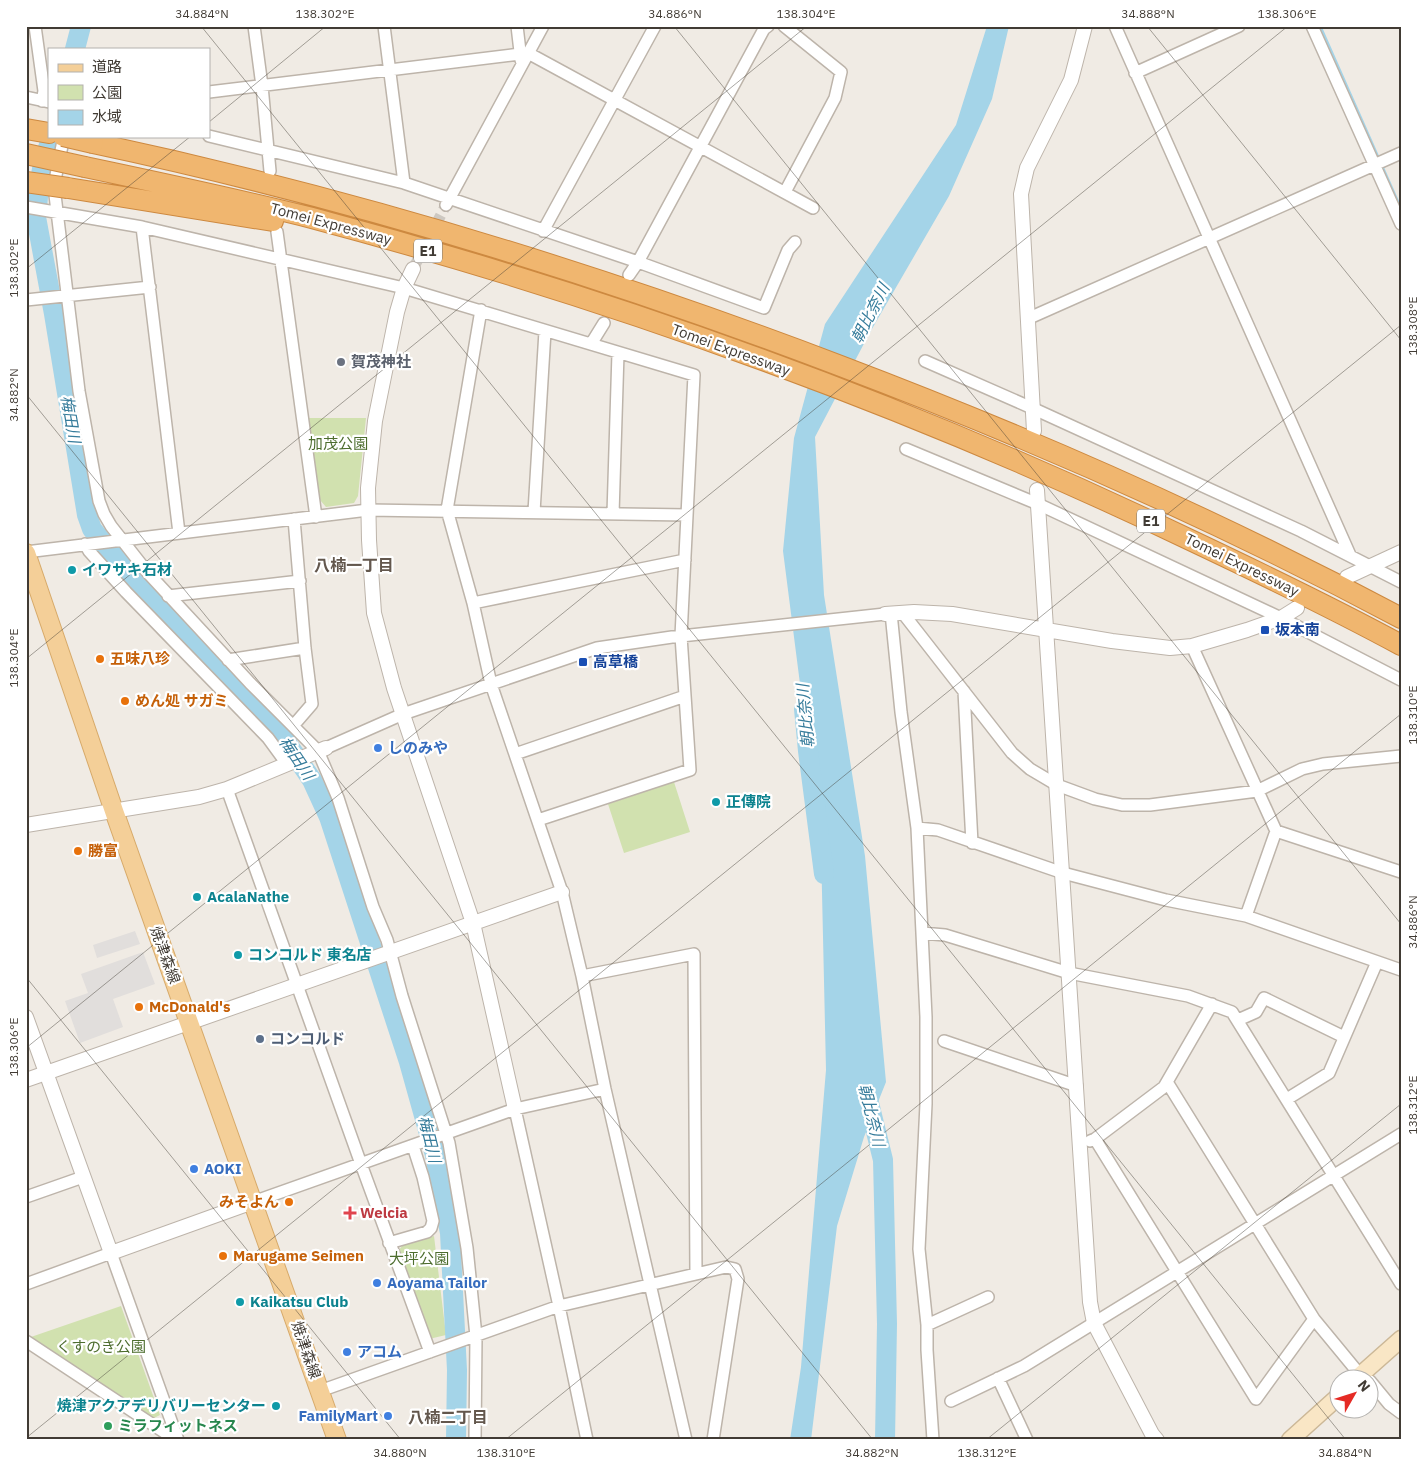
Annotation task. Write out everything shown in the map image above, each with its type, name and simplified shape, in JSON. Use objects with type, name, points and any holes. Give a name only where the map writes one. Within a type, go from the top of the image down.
[{"type":"highway","name":"Tomei Expressway","points":[[72,138],[223,173],[374,213],[571,272],[715,319],[900,389],[1009,433],[1148,494],[1250,542],[1401,618]]},
{"type":"highway","name":"Tomei Expressway","points":[[26,154],[300,215],[386,239],[545,285],[764,361],[894,410],[1064,481],[1247,567],[1401,645]]},
{"type":"highway","points":[[26,182],[386,239]]},
{"type":"main road","name":"焼津森線","points":[[26,552],[114,811],[337,1440]]},
{"type":"main road","points":[[1373,1368],[1401,1339]]},
{"type":"main road","points":[[1290,1440],[1330,1404]]},
{"type":"street","points":[[26,97],[46,101],[35,26]]},
{"type":"street","points":[[254,26],[270,170]]},
{"type":"street","points":[[384,26],[404,184]]},
{"type":"street","points":[[517,26],[523,57]]},
{"type":"street","points":[[447,202],[523,57],[543,26]]},
{"type":"street","points":[[543,230],[655,26]]},
{"type":"street","points":[[629,275],[638,262],[764,29],[768,26]]},
{"type":"street","points":[[785,26],[841,72],[835,98],[785,192]]},
{"type":"street","points":[[1034,431],[1021,194],[1027,168],[1071,80],[1085,26]]},
{"type":"street","points":[[1115,26],[1350,555]]},
{"type":"street","points":[[1135,73],[1239,26]]},
{"type":"street","points":[[1312,26],[1401,224]]},
{"type":"street","points":[[210,92],[389,69],[523,57],[615,100],[813,208]]},
{"type":"street","points":[[210,136],[404,184],[447,202],[543,230],[764,308],[788,250],[795,242]]},
{"type":"street","points":[[63,138],[55,180],[55,212],[61,248],[64,296],[95,487],[104,514],[120,540],[148,573],[228,660],[319,750],[338,798],[402,996],[444,1135],[466,1248],[473,1337],[475,1440]]},
{"type":"street","points":[[1027,319],[1401,153]]},
{"type":"street","points":[[26,207],[142,226],[404,288],[694,375],[682,636],[690,770],[538,820]]},
{"type":"street","points":[[142,226],[179,534]]},
{"type":"street","points":[[277,232],[316,517]]},
{"type":"street","points":[[414,269],[404,288],[390,339],[375,421],[368,488],[369,549],[374,613],[394,688],[473,923],[559,1306],[587,1440]]},
{"type":"street","points":[[32,300],[150,288]]},
{"type":"street","points":[[481,310],[448,510],[473,603],[491,684],[562,892],[582,976],[605,1089],[686,1440]]},
{"type":"street","points":[[591,344],[604,323]]},
{"type":"street","points":[[534,512],[545,331]]},
{"type":"street","points":[[613,514],[618,352]]},
{"type":"street","points":[[925,361],[1301,531],[1401,582]]},
{"type":"street","points":[[906,449],[1038,497],[1401,680]]},
{"type":"street","points":[[1038,497],[1090,1302],[1094,1323],[1152,1434],[1157,1440]]},
{"type":"street","points":[[26,552],[368,510],[687,515]]},
{"type":"street","points":[[293,726],[312,704],[305,648],[294,519]]},
{"type":"street","points":[[87,544],[89,551],[126,592],[232,698],[289,763]]},
{"type":"street","points":[[1347,577],[1401,552]]},
{"type":"street","points":[[473,603],[685,560]]},
{"type":"street","points":[[168,596],[300,581]]},
{"type":"street","points":[[26,825],[198,797],[227,788],[289,763],[403,714],[597,648],[682,636],[893,613],[932,612],[1170,648],[1192,646],[1248,630],[1281,618],[1297,608]]},
{"type":"street","points":[[893,613],[964,691],[1012,753],[1030,769],[1057,785],[1095,799],[1122,805],[1150,805],[1257,791],[1302,769],[1323,764],[1401,756]]},
{"type":"street","points":[[893,613],[901,712],[917,828],[926,1017],[926,1104],[919,1249],[927,1325],[927,1350],[934,1440]]},
{"type":"street","points":[[1192,646],[1276,831],[1246,916]]},
{"type":"street","points":[[228,660],[305,648]]},
{"type":"street","points":[[964,691],[972,843]]},
{"type":"street","points":[[515,754],[685,696]]},
{"type":"street","points":[[227,788],[298,984],[360,1164],[433,1351]]},
{"type":"street","points":[[917,828],[938,830],[1063,873],[1166,900],[1246,916],[1401,970]]},
{"type":"street","points":[[1276,831],[1401,872]]},
{"type":"street","points":[[26,1080],[562,892]]},
{"type":"street","points":[[922,933],[945,935],[1069,972],[1188,996],[1232,1012],[1401,1284]]},
{"type":"street","points":[[582,976],[694,954],[696,1273]]},
{"type":"street","points":[[1287,1099],[1328,1073],[1377,962]]},
{"type":"street","points":[[1238,1020],[1256,1012],[1264,998],[1344,1037]]},
{"type":"street","points":[[1081,1143],[1095,1140],[1164,1087],[1212,1004]]},
{"type":"street","points":[[26,1017],[177,1440]]},
{"type":"street","points":[[944,1041],[1077,1086]]},
{"type":"street","points":[[1166,1082],[1314,1319],[1356,1368]]},
{"type":"street","points":[[26,1284],[515,1110],[605,1089]]},
{"type":"street","points":[[951,1401],[1024,1366],[1401,1134]]},
{"type":"street","points":[[1095,1140],[1256,1399],[1314,1319]]},
{"type":"street","points":[[390,1244],[427,1232],[431,1228],[433,1221],[415,1145]]},
{"type":"street","points":[[26,1197],[83,1177]]},
{"type":"street","points":[[320,1391],[559,1306],[696,1273],[726,1268],[735,1269],[738,1279],[713,1440]]},
{"type":"street","points":[[927,1325],[988,1297]]},
{"type":"street","points":[[26,1341],[177,1440]]},
{"type":"street","points":[[998,1378],[1027,1440]]},
{"type":"street","points":[[1380,1394],[1401,1413]]},
{"type":"green space","name":"加茂公園","points":[[309,418],[366,418],[358,496],[354,503],[326,507],[320,500]]},
{"type":"green space","points":[[674,782],[690,832],[624,853],[608,804]]},
{"type":"green space","name":"大坪公園","points":[[434,1236],[446,1335],[429,1339],[399,1250],[402,1246]]},
{"type":"green space","name":"くすのき公園","points":[[121,1306],[160,1415],[152,1419],[28,1338]]},
{"type":"shaded area","points":[[135,931],[140,944],[97,958],[93,945]]},
{"type":"shaded area","points":[[143,952],[155,984],[113,999],[123,1027],[80,1043],[65,1001],[88,993],[81,974]]},
{"type":"water","points":[[987,26],[1009,26],[992,99],[949,196],[869,334],[815,437],[824,595],[865,856],[886,1082],[864,1137],[837,1226],[811,1440],[790,1440],[801,1367],[826,1070],[821,848],[783,551],[794,438],[825,324],[956,125]]},
{"type":"water","points":[[886,1362],[889,1440],[879,1440]]},
{"type":"waterway","name":"梅田川","points":[[75,48],[81,26]]},
{"type":"waterway","points":[[1320,26],[1401,209]]},
{"type":"waterway","name":"梅田川","points":[[51,138],[43,163],[36,217],[87,515],[92,529],[127,572],[280,733],[312,780],[329,817],[409,1062],[435,1155],[450,1233],[457,1370],[456,1440]]},
{"type":"waterway","name":"朝比奈川","points":[[804,709],[824,874]]},
{"type":"waterway","name":"朝比奈川","points":[[866,1091],[883,1160],[887,1324],[885,1440]]},
{"type":"tunnel","points":[[413,269],[446,205]]},
{"type":"place","name":"賀茂神社","points":[[341,362]]},
{"type":"place","name":"イワサキ石材","points":[[72,570]]},
{"type":"place","name":"坂本南","points":[[1265,630]]},
{"type":"place","name":"五味八珍","points":[[100,659]]},
{"type":"place","name":"高草橋","points":[[583,662]]},
{"type":"place","name":"めん処 サガミ","points":[[125,701]]},
{"type":"place","name":"しのみや","points":[[378,748]]},
{"type":"place","name":"正傳院","points":[[716,802]]},
{"type":"place","name":"勝富","points":[[78,851]]},
{"type":"place","name":"AcalaNathe","points":[[197,897]]},
{"type":"place","name":"コンコルド 東名店","points":[[238,955]]},
{"type":"place","name":"McDonald's","points":[[139,1007]]},
{"type":"place","name":"コンコルド","points":[[260,1039]]},
{"type":"place","name":"AOKI","points":[[194,1169]]},
{"type":"place","name":"みそよん","points":[[289,1202]]},
{"type":"place","name":"Welcia","points":[[350,1213]]},
{"type":"place","name":"Marugame Seimen","points":[[223,1256]]},
{"type":"place","name":"Aoyama Tailor","points":[[377,1283]]},
{"type":"place","name":"Kaikatsu Club","points":[[240,1302]]},
{"type":"place","name":"アコム","points":[[347,1352]]},
{"type":"place","name":"焼津アクアデリバリーセンター","points":[[276,1406]]},
{"type":"place","name":"FamilyMart","points":[[388,1416]]},
{"type":"place","name":"ミラフィットネス","points":[[108,1426]]},
{"type":"district","name":"八楠一丁目","points":[[354,565]]},
{"type":"district","name":"八楠二丁目","points":[[448,1417]]}]
